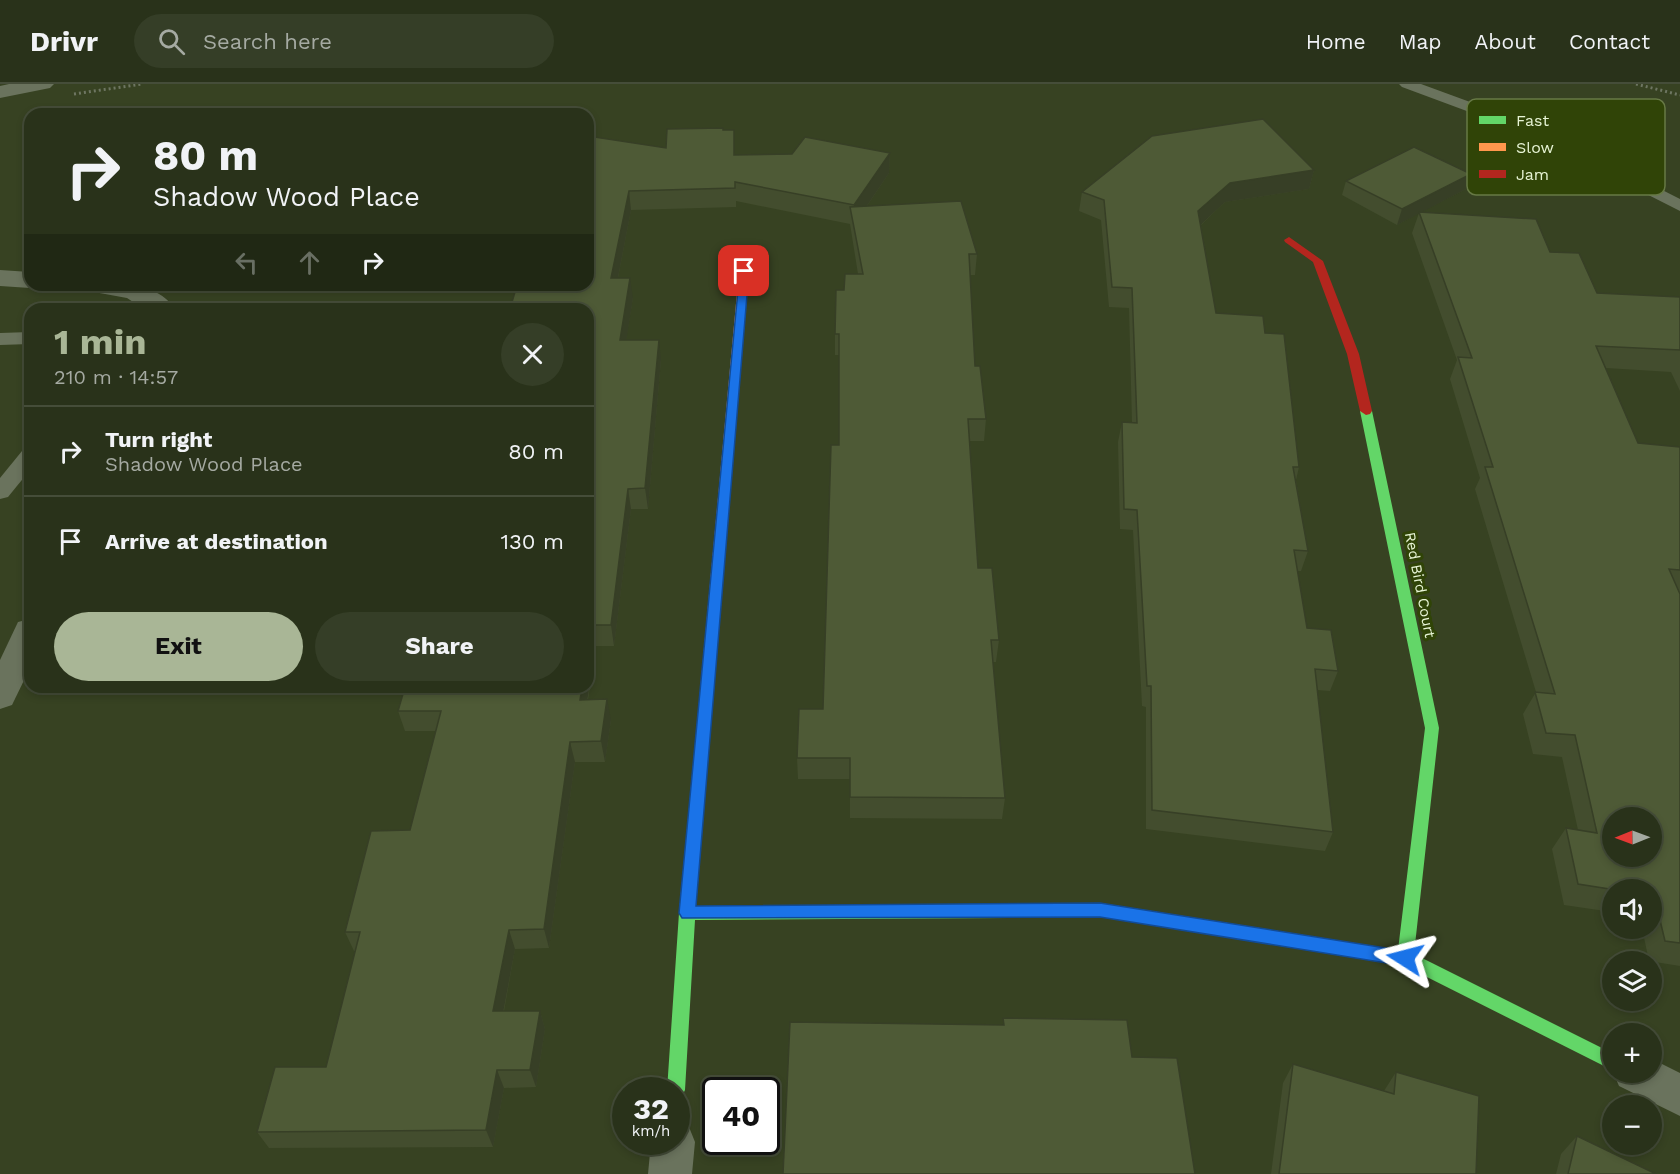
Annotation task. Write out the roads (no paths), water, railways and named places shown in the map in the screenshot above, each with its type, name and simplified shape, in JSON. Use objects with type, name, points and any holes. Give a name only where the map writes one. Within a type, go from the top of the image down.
[{"type":"street","points":[[0,92],[43,84]]},
{"type":"street","name":"Red Bird Court","points":[[1289,240],[1318,261],[1353,354],[1383,484],[1432,728],[1405,958]]},
{"type":"street","points":[[677,1077],[687,913],[744,271]]},
{"type":"street","points":[[0,278],[24,280]]},
{"type":"street","points":[[128,291],[152,303]]},
{"type":"street","points":[[0,696],[24,644]]},
{"type":"street","points":[[687,913],[1100,910],[1405,958],[1602,1057]]},
{"type":"street","points":[[1656,1083],[1680,1095]]},
{"type":"street","points":[[670,1174],[672,1155]]},
{"type":"lane","points":[[1407,84],[1467,106]]},
{"type":"lane","points":[[1659,195],[1680,206]]},
{"type":"lane","points":[[0,339],[24,338]]},
{"type":"lane","points":[[0,492],[24,463]]}]
